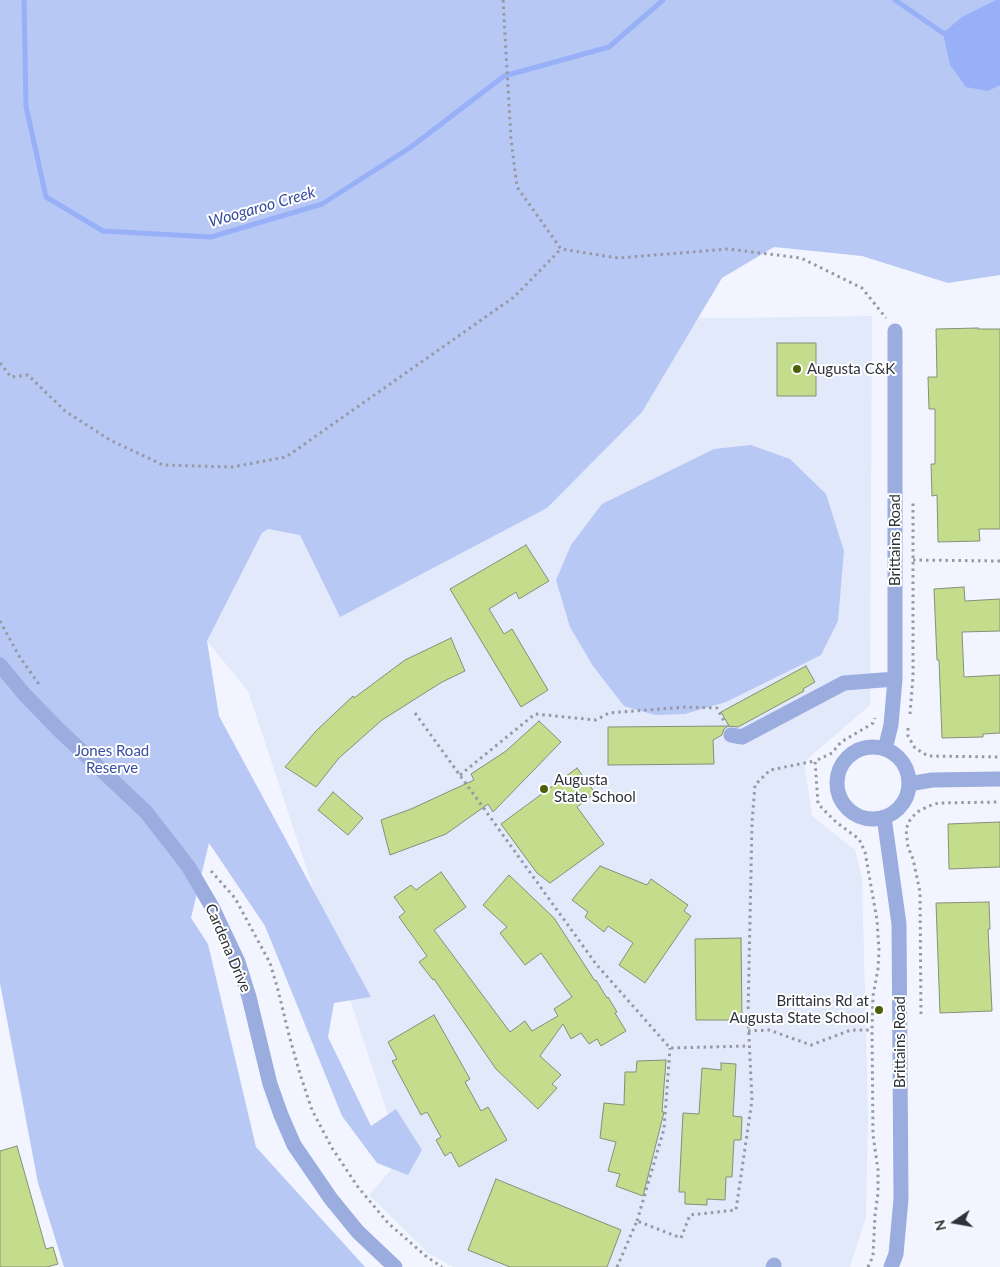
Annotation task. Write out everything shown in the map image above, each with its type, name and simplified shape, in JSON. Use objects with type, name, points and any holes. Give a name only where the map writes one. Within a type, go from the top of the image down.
[{"type":"street","name":"Brittains Road","points":[[885,749],[891,724],[895,678],[895,331]]},
{"type":"street","name":"Cardena Drive","points":[[0,666],[59,730],[146,812],[188,866],[212,907],[238,962],[255,1016],[270,1084],[294,1145],[313,1174],[358,1232],[395,1267]]},
{"type":"street","points":[[731,735],[742,737],[844,683],[895,678]]},
{"type":"street","points":[[876,747],[885,749],[900,759],[908,775],[906,795],[901,805],[894,812],[884,817],[868,818],[852,812],[839,795],[838,773],[848,756],[856,751],[876,747]]},
{"type":"street","points":[[908,784],[932,780],[1000,779]]},
{"type":"street","name":"Brittains Road","points":[[884,817],[899,924],[901,1199],[896,1254],[891,1267]]},
{"type":"path","points":[[503,0],[511,139],[517,187],[561,249],[618,258],[728,249],[801,258],[862,288],[895,331]]},
{"type":"path","points":[[0,363],[9,376],[28,375],[65,411],[110,440],[163,465],[232,467],[286,457],[514,297],[561,249]]},
{"type":"path","points":[[909,716],[913,677],[913,492]]},
{"type":"path","points":[[913,560],[1000,561]]},
{"type":"path","points":[[460,775],[535,714],[596,720],[609,713],[684,707],[717,708],[731,735]]},
{"type":"path","points":[[637,1221],[681,1238],[690,1215],[736,1210],[752,1100],[748,1031],[752,824],[755,785],[770,770],[815,761],[832,753],[841,742],[873,723],[877,712]]},
{"type":"path","points":[[415,713],[596,964],[670,1048],[664,1129],[637,1221],[617,1267]]},
{"type":"path","points":[[908,724],[908,736],[915,748],[928,756],[1000,757]]},
{"type":"path","points":[[815,761],[818,804],[836,822],[859,839],[865,852],[877,920],[879,950],[873,996],[872,1030],[873,1135],[878,1170],[878,1193],[873,1256],[868,1267]]},
{"type":"path","points":[[921,1014],[920,892],[913,859],[908,846],[906,829],[910,820],[917,812],[938,803],[1000,802]]},
{"type":"path","points":[[748,1031],[769,1030],[811,1045],[851,1030],[872,1030]]},
{"type":"path","points":[[670,1048],[749,1046]]},
{"type":"shaded area","points":[[996,0],[1000,0],[1000,85],[988,91],[966,87],[950,65],[943,33],[962,17]]},
{"type":"shaded area","name":"Augusta State School","points":[[872,316],[870,705],[804,762],[812,816],[855,850],[862,878],[868,1112],[866,1217],[850,1267],[453,1267],[428,1253],[369,1195],[402,1157],[248,691],[207,641],[274,510],[585,320]]},
{"type":"green space","name":"Jones Road Reserve","points":[[0,0],[1000,0],[1000,275],[948,283],[862,256],[774,247],[722,278],[642,412],[547,508],[340,617],[300,535],[268,529],[262,533],[207,641],[219,716],[371,997],[334,1003],[328,1037],[371,1126],[396,1109],[422,1150],[408,1175],[377,1163],[342,1116],[265,926],[209,843],[191,918],[208,944],[256,1147],[365,1267],[64,1267],[38,1183],[0,983]]},
{"type":"green space","points":[[751,445],[790,459],[826,494],[844,551],[838,621],[821,655],[726,702],[685,714],[655,715],[624,706],[593,666],[570,627],[556,580],[571,545],[602,504],[714,449]]},
{"type":"building","points":[[936,329],[1000,329],[1000,529],[979,529],[980,541],[938,542],[937,495],[932,496],[931,464],[935,464],[935,409],[929,409],[928,377],[937,377]]},
{"type":"building","name":"Augusta C&K","points":[[777,343],[816,343],[816,396],[777,396]]},
{"type":"building","points":[[526,545],[549,581],[519,599],[516,592],[489,609],[504,634],[512,629],[548,690],[521,707],[450,589]]},
{"type":"building","points":[[964,587],[965,601],[1000,599],[1000,631],[962,632],[964,677],[1000,675],[1000,733],[983,734],[983,737],[942,738],[934,589]]},
{"type":"building","points":[[451,638],[465,671],[442,682],[382,720],[339,758],[316,787],[285,767],[316,731],[353,696],[354,698],[405,660]]},
{"type":"building","points":[[806,666],[815,682],[803,689],[804,691],[738,727],[728,726],[721,712]]},
{"type":"building","points":[[539,721],[561,742],[493,812],[488,804],[446,834],[390,855],[381,820],[411,809],[474,780],[471,774],[506,751]]},
{"type":"building","points":[[728,726],[724,729],[722,735],[713,740],[714,764],[608,765],[608,727]]},
{"type":"building","points":[[577,768],[595,793],[577,807],[604,844],[550,883],[537,873],[501,824]]},
{"type":"building","points":[[333,792],[363,818],[348,835],[318,810]]},
{"type":"building","points":[[1000,822],[1000,867],[949,869],[948,824]]},
{"type":"building","points":[[600,866],[647,885],[651,879],[688,905],[684,911],[691,916],[645,983],[619,965],[633,943],[608,926],[604,932],[585,917],[588,912],[572,900]]},
{"type":"building","points":[[441,872],[466,907],[434,930],[510,1032],[525,1021],[532,1031],[558,1016],[554,1009],[572,997],[541,953],[525,965],[500,933],[507,927],[483,905],[509,875],[554,918],[595,981],[608,997],[626,1031],[601,1046],[597,1039],[589,1044],[581,1033],[571,1039],[563,1024],[540,1056],[561,1075],[552,1084],[557,1088],[538,1109],[496,1069],[434,979],[419,962],[427,956],[399,917],[405,912],[394,897],[411,885],[416,890]]},
{"type":"building","points":[[989,902],[990,929],[988,929],[992,1011],[940,1013],[936,903]]},
{"type":"building","points":[[741,938],[742,1020],[696,1020],[695,939]]},
{"type":"building","points":[[434,1015],[470,1079],[465,1082],[481,1111],[488,1107],[507,1140],[459,1167],[451,1152],[445,1156],[436,1140],[441,1137],[427,1112],[421,1115],[392,1061],[397,1059],[388,1042]]},
{"type":"building","points":[[666,1060],[662,1112],[664,1112],[643,1196],[616,1186],[620,1174],[608,1171],[616,1142],[600,1138],[604,1103],[624,1105],[625,1072],[636,1072],[637,1061]]},
{"type":"building","points":[[721,1063],[736,1064],[733,1116],[742,1117],[741,1140],[734,1140],[732,1177],[726,1177],[725,1200],[707,1199],[707,1205],[685,1204],[685,1192],[679,1192],[683,1113],[699,1114],[702,1068],[721,1070]]},
{"type":"building","points":[[17,1146],[46,1249],[53,1247],[58,1264],[47,1267],[0,1267],[0,1151]]},
{"type":"building","points":[[496,1179],[621,1230],[607,1267],[510,1267],[468,1250]]},
{"type":"waterway","name":"Woogaroo Creek","points":[[24,0],[26,106],[46,197],[103,231],[211,237],[322,204],[411,147],[504,76],[609,47],[663,0]]},
{"type":"waterway","name":"Woogaroo Creek","points":[[895,0],[943,33],[948,33]]},
{"type":"place","name":"Augusta C&K","points":[[797,369]]},
{"type":"place","name":"Augusta State School","points":[[544,789]]},
{"type":"place","name":"Brittains Rd at Augusta State School","points":[[879,1010]]}]
